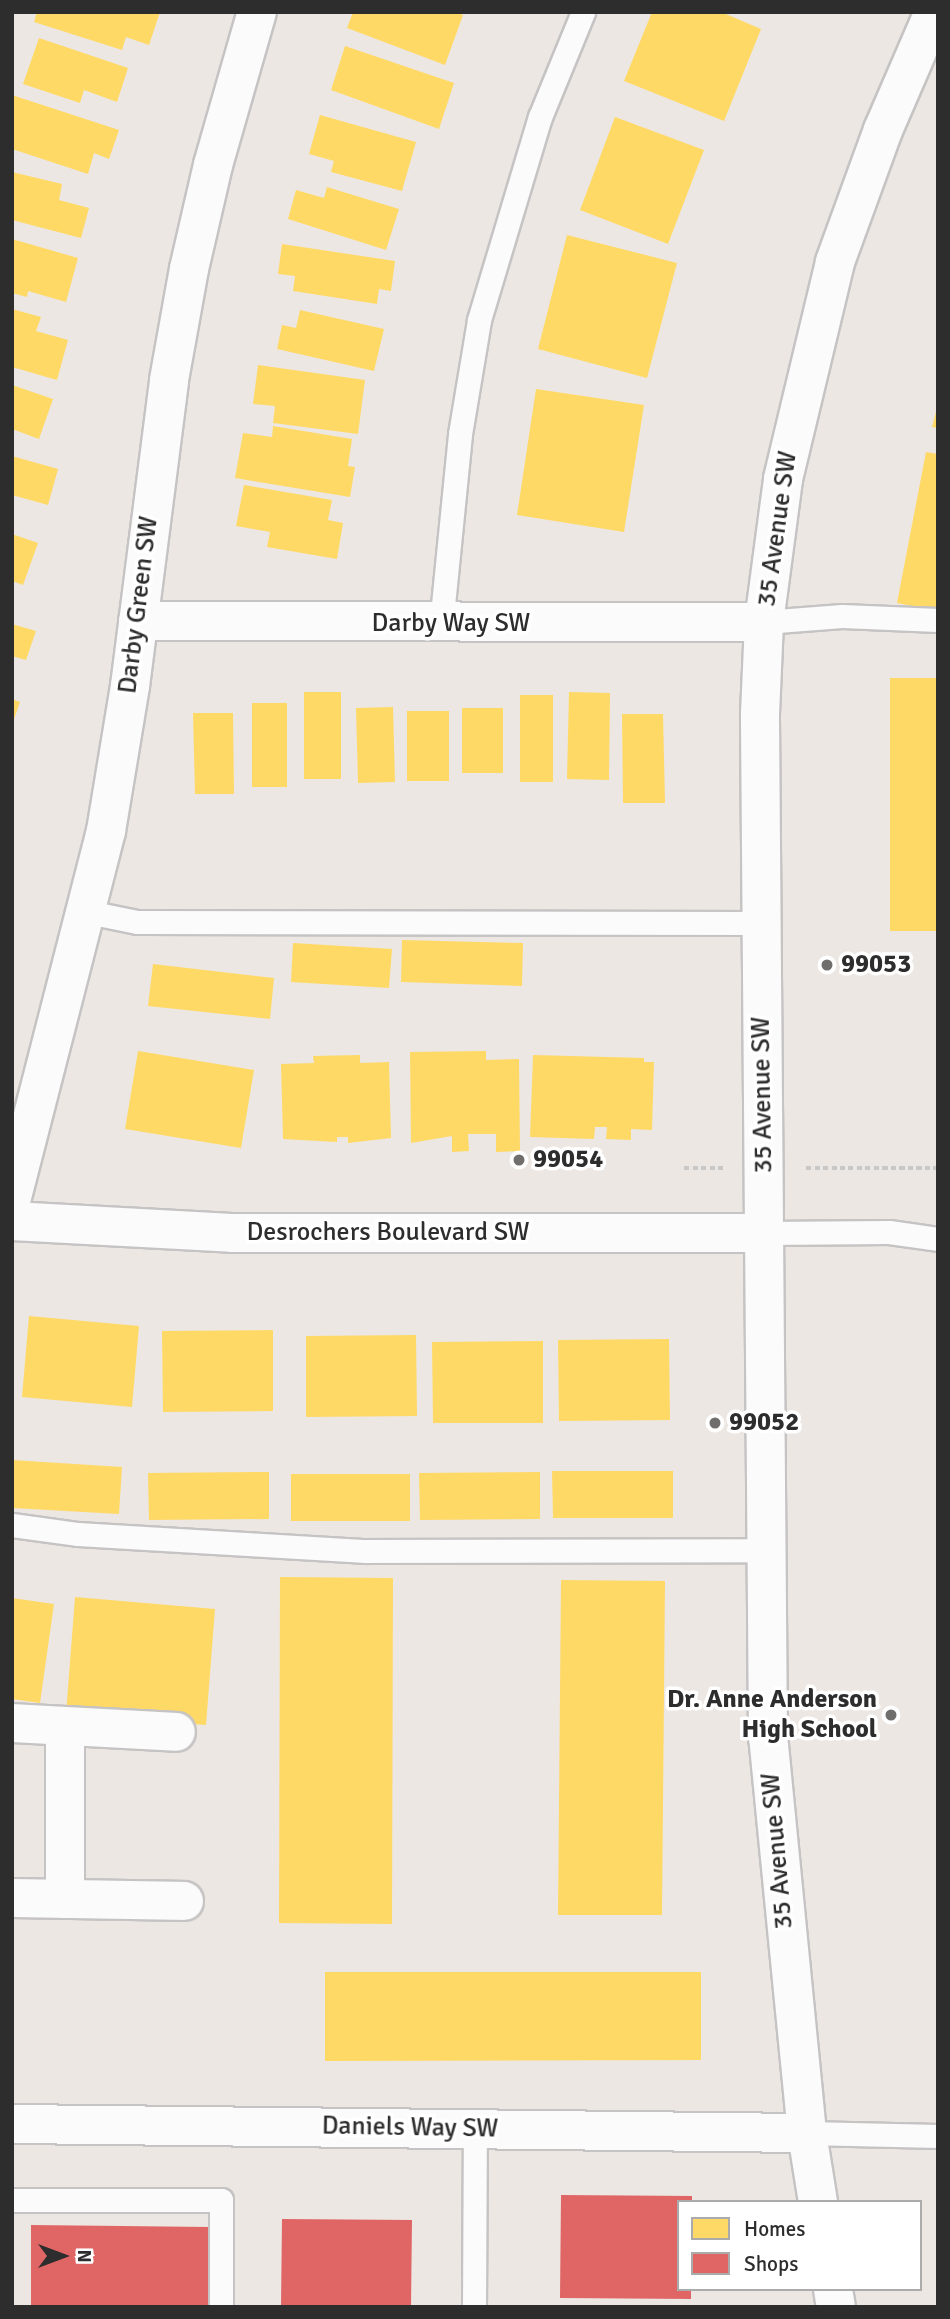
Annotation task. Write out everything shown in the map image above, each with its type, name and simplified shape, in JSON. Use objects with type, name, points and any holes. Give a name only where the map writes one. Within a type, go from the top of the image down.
[{"type":"street","name":"Darby Green SW","points":[[12,1197],[88,912],[120,755],[169,380],[189,269],[216,153],[257,12]]},
{"type":"street","name":"35 Avenue SW","points":[[818,2200],[807,2133],[768,1738],[760,714],[764,622],[783,479],[835,262],[883,130],[934,12]]},
{"type":"street","name":"Darby Way SW","points":[[138,621],[442,625],[764,622]]},
{"type":"street","name":"Desrochers Boulevard SW","points":[[12,1221],[219,1233],[764,1233]]},
{"type":"street","points":[[12,1723],[176,1732]]},
{"type":"street","points":[[65,1727],[65,1899]]},
{"type":"street","points":[[12,1898],[184,1901]]},
{"type":"street","name":"Daniels Way SW","points":[[12,2124],[807,2133]]},
{"type":"lane","points":[[442,625],[460,434],[479,320],[540,117],[583,12]]},
{"type":"lane","points":[[764,622],[842,616],[938,620]]},
{"type":"lane","points":[[88,912],[138,922],[761,923]]},
{"type":"lane","points":[[764,1233],[889,1232],[938,1239]]},
{"type":"lane","points":[[12,1525],[78,1534],[366,1551],[767,1550]]},
{"type":"lane","points":[[474,2307],[475,2129]]},
{"type":"lane","points":[[807,2133],[938,2136]]},
{"type":"lane","points":[[12,2200],[221,2200],[221,2307]]},
{"type":"path","points":[[815,1167],[938,1168]]},
{"type":"building: Homes","points":[[37,12],[160,12],[149,45],[126,37],[122,50],[34,22]]},
{"type":"building: Homes","points":[[353,12],[455,12],[463,15],[445,65],[347,28]]},
{"type":"building: Homes","points":[[652,12],[721,12],[761,29],[724,121],[624,81]]},
{"type":"building: Homes","points":[[39,38],[128,68],[117,102],[84,90],[80,103],[23,84]]},
{"type":"building: Homes","points":[[345,46],[454,83],[439,129],[331,90]]},
{"type":"building: Homes","points":[[12,95],[119,130],[109,159],[94,153],[88,174],[12,149]]},
{"type":"building: Homes","points":[[320,115],[416,142],[402,191],[331,172],[334,161],[309,154]]},
{"type":"building: Homes","points":[[615,117],[704,150],[668,244],[580,210]]},
{"type":"building: Homes","points":[[12,172],[62,184],[59,200],[89,208],[81,238],[12,220]]},
{"type":"building: Homes","points":[[327,187],[399,209],[386,250],[288,219],[296,190],[324,198]]},
{"type":"building: Homes","points":[[567,235],[677,263],[647,378],[538,349]]},
{"type":"building: Homes","points":[[12,239],[78,258],[66,302],[28,291],[27,297],[12,293]]},
{"type":"building: Homes","points":[[282,244],[395,261],[391,291],[379,289],[377,304],[293,291],[295,276],[278,274]]},
{"type":"building: Homes","points":[[12,309],[41,317],[36,331],[68,340],[57,380],[12,367]]},
{"type":"building: Homes","points":[[300,310],[384,329],[374,371],[277,349],[282,325],[296,328]]},
{"type":"building: Homes","points":[[258,365],[365,380],[358,434],[273,423],[275,406],[253,404]]},
{"type":"building: Homes","points":[[12,385],[53,399],[39,439],[12,429]]},
{"type":"building: Homes","points":[[536,389],[644,405],[624,532],[517,515]]},
{"type":"building: Homes","points":[[938,408],[938,428],[932,427]]},
{"type":"building: Homes","points":[[273,426],[352,439],[348,466],[355,467],[350,497],[235,478],[243,433],[272,437]]},
{"type":"building: Homes","points":[[926,452],[938,454],[938,611],[897,603]]},
{"type":"building: Homes","points":[[12,456],[58,469],[48,505],[12,495]]},
{"type":"building: Homes","points":[[244,485],[332,500],[328,520],[343,523],[337,559],[267,547],[270,532],[236,526]]},
{"type":"building: Homes","points":[[12,534],[38,543],[23,585],[12,581]]},
{"type":"building: Homes","points":[[12,624],[36,631],[26,660],[12,656]]},
{"type":"building: Homes","points":[[890,678],[938,678],[938,931],[890,931]]},
{"type":"building: Homes","points":[[304,692],[341,692],[341,779],[304,779]]},
{"type":"building: Homes","points":[[569,692],[610,693],[609,780],[567,779]]},
{"type":"building: Homes","points":[[520,695],[553,695],[553,782],[520,782]]},
{"type":"building: Homes","points":[[12,699],[20,702],[13,722],[12,722]]},
{"type":"building: Homes","points":[[252,703],[287,703],[287,787],[252,787]]},
{"type":"building: Homes","points":[[393,707],[395,782],[358,783],[356,708]]},
{"type":"building: Homes","points":[[462,708],[503,708],[503,773],[462,773]]},
{"type":"building: Homes","points":[[407,711],[449,711],[449,781],[407,781]]},
{"type":"building: Homes","points":[[193,713],[233,713],[234,794],[195,794]]},
{"type":"building: Homes","points":[[622,714],[663,714],[665,803],[623,803]]},
{"type":"building: Homes","points":[[402,940],[523,943],[522,986],[401,982]]},
{"type":"building: Homes","points":[[293,943],[392,949],[389,988],[291,982]]},
{"type":"building: Homes","points":[[153,964],[274,978],[270,1019],[148,1006]]},
{"type":"building: Homes","points":[[138,1051],[254,1070],[241,1148],[125,1129]]},
{"type":"building: Homes","points":[[486,1051],[486,1060],[519,1059],[520,1151],[496,1152],[496,1134],[468,1134],[469,1151],[452,1152],[452,1136],[411,1143],[410,1052]]},
{"type":"building: Homes","points":[[360,1055],[360,1063],[389,1062],[391,1138],[348,1143],[348,1137],[337,1137],[337,1142],[283,1139],[281,1064],[314,1063],[313,1056]]},
{"type":"building: Homes","points":[[533,1055],[644,1058],[644,1062],[654,1062],[652,1130],[631,1129],[631,1140],[606,1139],[607,1127],[595,1127],[594,1139],[530,1137]]},
{"type":"building: Homes","points":[[29,1316],[139,1326],[132,1407],[22,1397]]},
{"type":"building: Homes","points":[[273,1330],[273,1411],[163,1412],[162,1331]]},
{"type":"building: Homes","points":[[416,1335],[417,1416],[306,1417],[306,1336]]},
{"type":"building: Homes","points":[[669,1339],[670,1420],[559,1421],[558,1340]]},
{"type":"building: Homes","points":[[543,1341],[543,1423],[433,1423],[432,1342]]},
{"type":"building: Homes","points":[[12,1460],[122,1467],[119,1514],[12,1508]]},
{"type":"building: Homes","points":[[552,1471],[673,1471],[673,1518],[553,1518]]},
{"type":"building: Homes","points":[[269,1472],[269,1519],[149,1520],[148,1473]]},
{"type":"building: Homes","points":[[540,1472],[540,1519],[420,1520],[419,1473]]},
{"type":"building: Homes","points":[[291,1474],[410,1474],[410,1521],[291,1521]]},
{"type":"building: Homes","points":[[280,1577],[393,1578],[392,1924],[279,1923]]},
{"type":"building: Homes","points":[[561,1580],[665,1581],[662,1915],[558,1915]]},
{"type":"building: Homes","points":[[75,1597],[215,1609],[206,1725],[66,1714]]},
{"type":"building: Homes","points":[[12,1598],[54,1604],[40,1703],[12,1699]]},
{"type":"building: Homes","points":[[325,1972],[701,1972],[701,2060],[325,2061]]},
{"type":"building: Shops","points":[[561,2195],[692,2196],[692,2200],[677,2200],[677,2291],[691,2291],[691,2299],[560,2298]]},
{"type":"building: Shops","points":[[282,2219],[412,2220],[411,2307],[281,2307]]},
{"type":"building: Shops","points":[[31,2225],[210,2227],[209,2307],[31,2307]]},
{"type":"place","name":"99053","points":[[827,965]]},
{"type":"place","name":"99054","points":[[519,1160]]},
{"type":"place","name":"99052","points":[[715,1423]]},
{"type":"place","name":"Dr. Anne Anderson High School","points":[[891,1715]]}]
